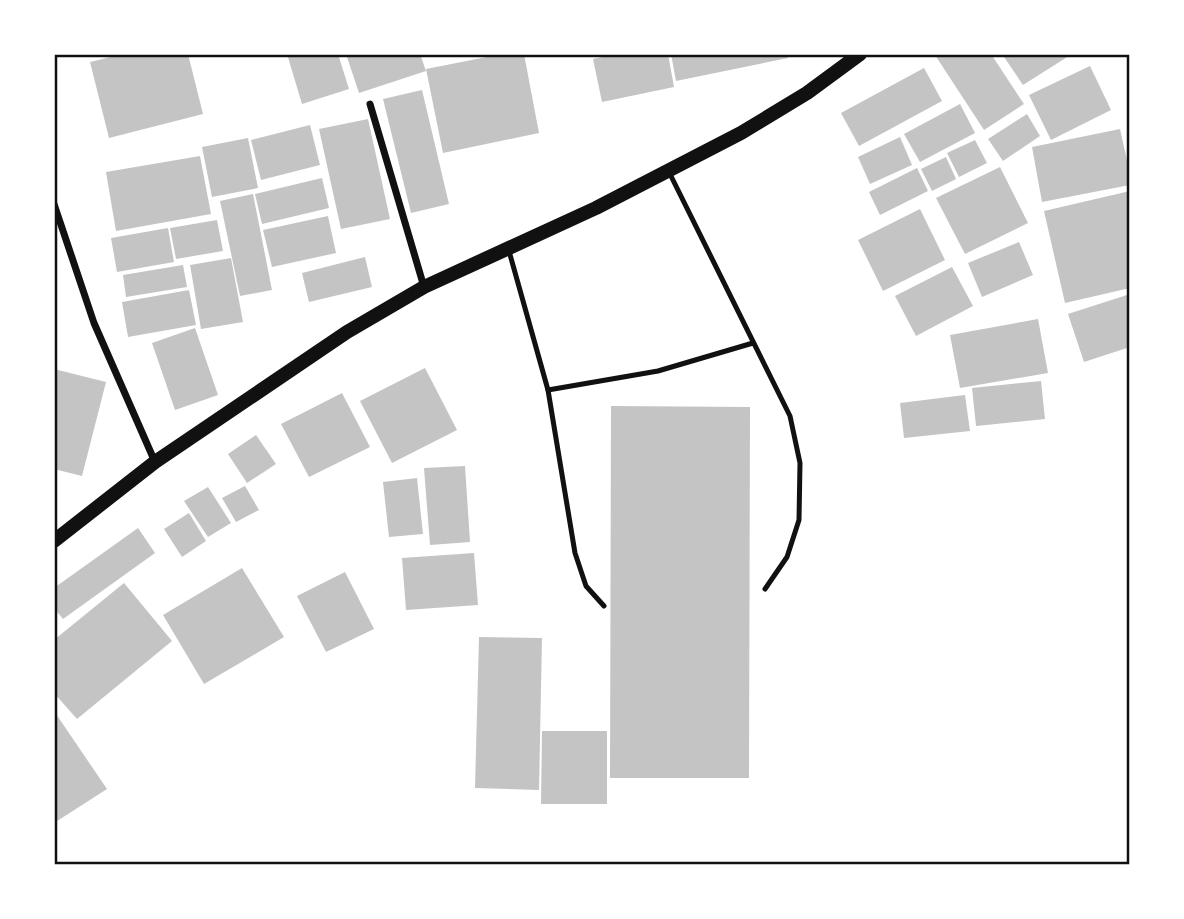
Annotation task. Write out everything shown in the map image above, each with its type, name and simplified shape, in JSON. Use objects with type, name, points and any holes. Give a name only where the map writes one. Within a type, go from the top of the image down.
[{"type":"main road","points":[[54,541],[155,461],[347,332],[424,287],[596,208],[741,133],[807,93],[860,54]]},
{"type":"street","points":[[370,104],[424,287]]},
{"type":"street","points":[[54,204],[94,323],[155,461]]},
{"type":"lane","points":[[669,172],[790,416],[800,463],[799,520],[787,557],[765,589]]},
{"type":"lane","points":[[508,248],[548,390],[575,553],[586,586],[604,606]]},
{"type":"lane","points":[[548,390],[658,371],[753,343]]},
{"type":"building","points":[[123,54],[188,54],[203,114],[109,138],[90,62]]},
{"type":"building","points":[[287,54],[338,54],[349,89],[302,104]]},
{"type":"building","points":[[346,54],[420,54],[426,71],[359,93]]},
{"type":"building","points":[[502,54],[524,54],[539,133],[443,153],[426,69]]},
{"type":"building","points":[[616,54],[668,54],[674,87],[602,102],[593,59]]},
{"type":"building","points":[[671,54],[787,54],[788,58],[676,81]]},
{"type":"building","points":[[936,54],[991,54],[1024,104],[984,130]]},
{"type":"building","points":[[1002,54],[1072,54],[1023,85]]},
{"type":"building","points":[[1090,66],[1111,110],[1051,140],[1029,95]]},
{"type":"building","points":[[924,68],[942,101],[859,146],[841,113]]},
{"type":"building","points":[[422,90],[449,204],[411,213],[383,99]]},
{"type":"building","points":[[960,104],[975,133],[920,162],[904,134]]},
{"type":"building","points":[[1027,114],[1040,136],[1003,161],[988,139]]},
{"type":"building","points":[[368,119],[390,219],[341,229],[319,129]]},
{"type":"building","points":[[310,125],[320,165],[261,180],[251,140]]},
{"type":"building","points":[[1120,129],[1130,185],[1042,202],[1032,147]]},
{"type":"building","points":[[900,137],[912,165],[870,184],[858,157]]},
{"type":"building","points":[[248,138],[258,188],[212,197],[202,147]]},
{"type":"building","points":[[975,140],[987,163],[959,177],[947,153]]},
{"type":"building","points":[[200,156],[211,214],[116,231],[106,172]]},
{"type":"building","points":[[946,157],[956,179],[932,191],[921,169]]},
{"type":"building","points":[[1000,167],[1028,223],[965,254],[936,198]]},
{"type":"building","points":[[917,168],[928,191],[880,215],[869,192]]},
{"type":"building","points":[[322,178],[329,208],[262,224],[255,194]]},
{"type":"building","points":[[1130,191],[1130,288],[1065,303],[1044,211]]},
{"type":"building","points":[[253,194],[272,290],[240,296],[220,201]]},
{"type":"building","points":[[920,209],[945,260],[883,291],[858,240]]},
{"type":"building","points":[[328,216],[336,253],[272,267],[263,230]]},
{"type":"building","points":[[217,220],[223,251],[176,259],[170,228]]},
{"type":"building","points":[[168,228],[174,262],[117,272],[111,238]]},
{"type":"building","points":[[1019,242],[1033,275],[982,297],[968,263]]},
{"type":"building","points":[[365,257],[372,287],[309,302],[302,273]]},
{"type":"building","points":[[231,258],[243,322],[201,329],[190,265]]},
{"type":"building","points":[[183,265],[187,287],[126,297],[123,275]]},
{"type":"building","points":[[952,267],[973,306],[916,336],[895,296]]},
{"type":"building","points":[[189,290],[196,325],[128,337],[122,302]]},
{"type":"building","points":[[1130,294],[1130,347],[1084,362],[1068,314]]},
{"type":"building","points":[[1038,319],[1048,373],[960,388],[950,335]]},
{"type":"building","points":[[195,328],[218,395],[175,410],[152,343]]},
{"type":"building","points":[[425,368],[457,430],[392,463],[360,401]]},
{"type":"building","points":[[54,369],[106,382],[82,476],[54,469]]},
{"type":"building","points":[[1041,381],[1045,419],[976,426],[972,388]]},
{"type":"building","points":[[342,393],[370,447],[309,477],[281,424]]},
{"type":"building","points":[[965,395],[970,431],[904,438],[900,403]]},
{"type":"building","points":[[611,406],[750,407],[749,778],[610,778]]},
{"type":"building","points":[[256,435],[276,464],[247,483],[228,454]]},
{"type":"building","points":[[465,466],[470,542],[430,545],[424,468]]},
{"type":"building","points":[[417,478],[423,534],[389,537],[383,482]]},
{"type":"building","points":[[245,486],[259,510],[236,522],[222,498]]},
{"type":"building","points":[[208,487],[231,523],[208,537],[184,501]]},
{"type":"building","points":[[189,513],[206,541],[182,557],[164,529]]},
{"type":"building","points":[[138,528],[155,553],[63,619],[54,608],[54,588]]},
{"type":"building","points":[[474,553],[478,605],[406,610],[402,558]]},
{"type":"building","points":[[242,568],[284,637],[204,684],[163,615]]},
{"type":"building","points":[[345,572],[374,629],[326,652],[297,596]]},
{"type":"building","points":[[124,583],[172,641],[77,719],[54,693],[54,640]]},
{"type":"building","points":[[479,637],[542,638],[539,790],[475,788]]},
{"type":"building","points":[[54,711],[107,789],[54,823]]},
{"type":"building","points":[[542,731],[607,731],[607,804],[541,804]]}]
